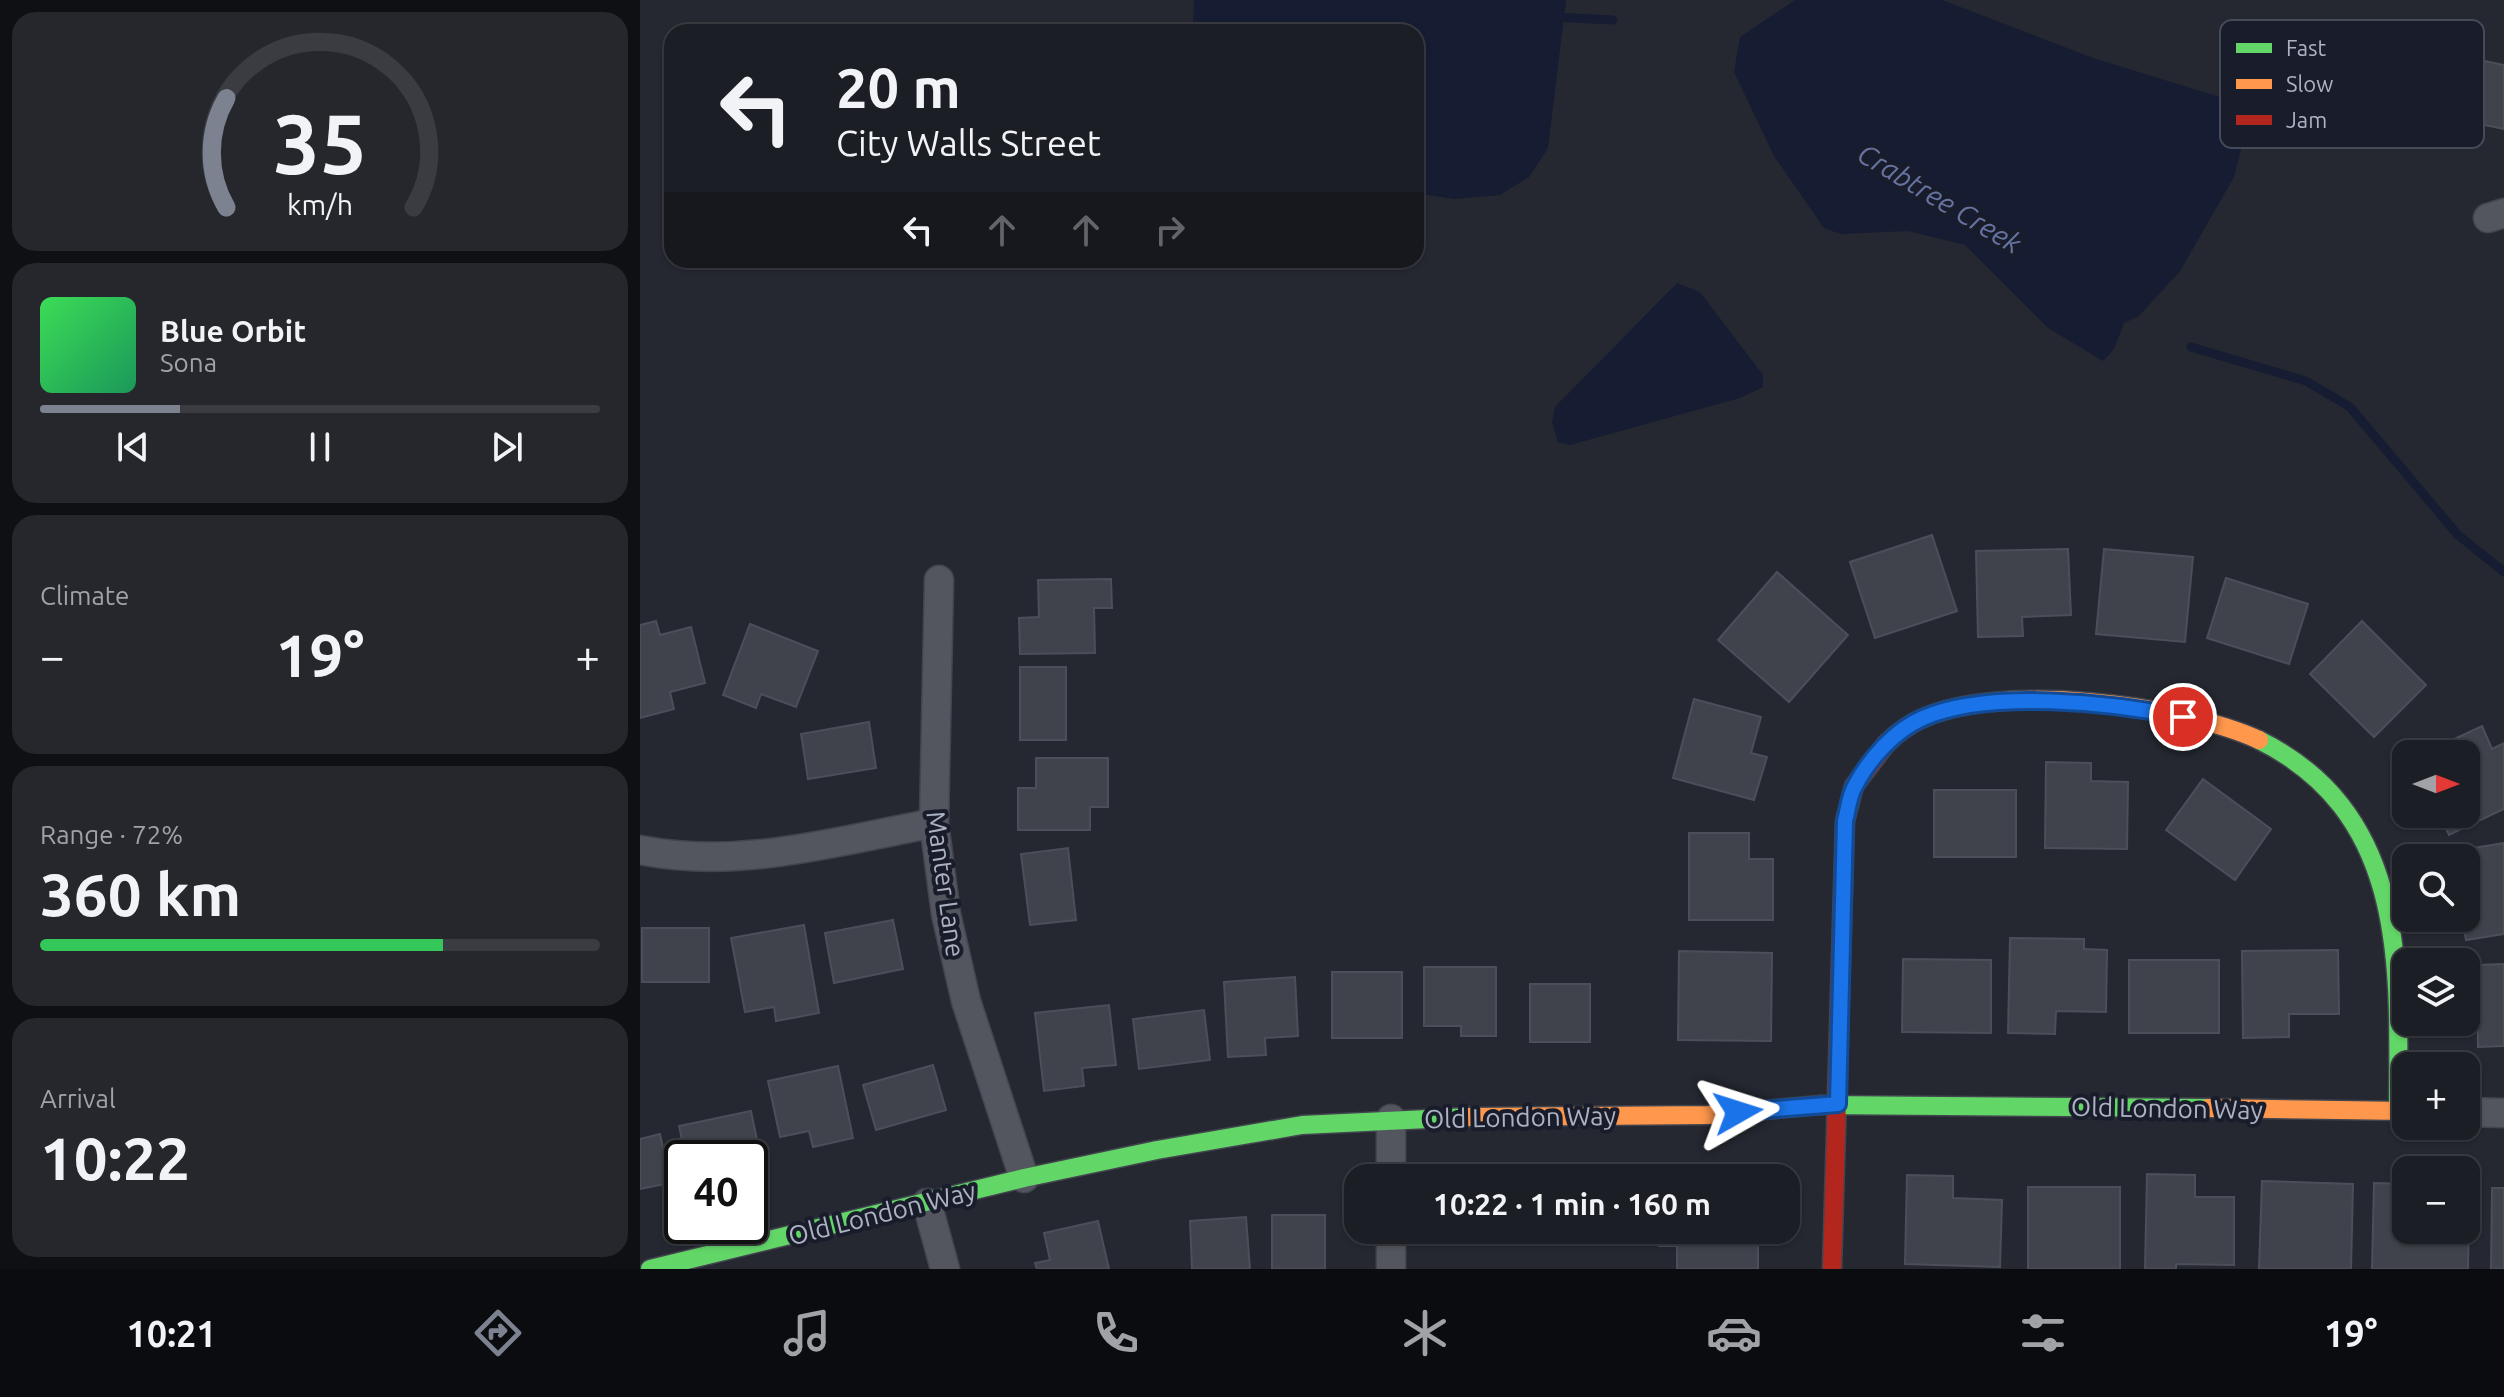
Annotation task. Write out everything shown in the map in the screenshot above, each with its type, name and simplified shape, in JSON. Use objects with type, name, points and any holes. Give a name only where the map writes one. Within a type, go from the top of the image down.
[{"type":"street","name":"Manter Lane","points":[[939,580],[934,823],[946,914],[962,986],[1024,1178]]},
{"type":"street","points":[[1832,1269],[1845,821],[1853,788],[1878,753],[1921,719],[1974,705],[2104,705],[2225,725],[2287,753],[2329,788],[2362,833],[2389,905],[2400,1052]]},
{"type":"street","points":[[640,850],[676,857],[764,855],[934,823]]},
{"type":"street","name":"Old London Way","points":[[650,1269],[1024,1178],[1157,1150],[1302,1125],[1522,1115],[1694,1115],[1838,1104],[2392,1111]]},
{"type":"street","points":[[2480,1112],[2504,1113]]},
{"type":"street","points":[[1391,1119],[1391,1164]]},
{"type":"street","points":[[927,1203],[945,1269]]},
{"type":"street","points":[[1391,1244],[1391,1269]]},
{"type":"water","points":[[1194,0],[1566,0],[1548,148],[1529,177],[1500,195],[1454,199],[1424,194],[1424,24],[1193,24]]},
{"type":"water","points":[[1795,0],[1942,0],[2093,58],[2220,97],[2220,148],[2241,148],[2234,177],[2180,271],[2139,316],[2124,323],[2114,349],[2103,361],[2048,328],[1965,245],[1908,231],[1841,234],[1824,228],[1774,156],[1734,72],[1740,37]]},
{"type":"water","points":[[1677,283],[1700,292],[1763,375],[1763,387],[1740,398],[1570,445],[1558,442],[1552,422],[1555,407]]},
{"type":"building","points":[[2484,61],[2504,65],[2504,129],[2484,125]]},
{"type":"building","points":[[1932,535],[1957,611],[1875,638],[1850,562]]},
{"type":"building","points":[[2068,549],[2071,615],[2022,617],[2023,636],[1978,637],[1976,551]]},
{"type":"building","points":[[2104,549],[2193,557],[2185,642],[2096,634]]},
{"type":"building","points":[[1777,572],[1848,635],[1789,702],[1718,640]]},
{"type":"building","points":[[2226,578],[2308,604],[2289,664],[2207,638]]},
{"type":"building","points":[[1111,579],[1112,608],[1094,608],[1095,653],[1020,654],[1019,618],[1039,617],[1038,580]]},
{"type":"building","points":[[656,621],[660,635],[691,627],[705,683],[670,692],[674,709],[640,718],[640,625]]},
{"type":"building","points":[[2362,621],[2426,685],[2374,737],[2310,674]]},
{"type":"building","points":[[750,624],[818,651],[796,707],[761,694],[756,708],[723,695]]},
{"type":"building","points":[[1020,667],[1066,667],[1066,740],[1020,740]]},
{"type":"building","points":[[1694,699],[1761,717],[1751,753],[1767,757],[1754,800],[1673,778]]},
{"type":"building","points":[[869,722],[876,768],[808,779],[801,734]]},
{"type":"building","points":[[2482,726],[2492,749],[2504,743],[2504,809],[2480,820],[2480,740],[2452,740]]},
{"type":"building","points":[[1036,758],[1108,758],[1108,807],[1090,807],[1090,830],[1018,830],[1018,788],[1036,788]]},
{"type":"building","points":[[2046,762],[2091,763],[2091,781],[2128,782],[2127,849],[2045,848]]},
{"type":"building","points":[[2203,779],[2271,829],[2235,880],[2166,830]]},
{"type":"building","points":[[1934,790],[2016,790],[2016,857],[1934,857]]},
{"type":"building","points":[[2446,828],[2464,828],[2449,835]]},
{"type":"building","points":[[1689,833],[1749,833],[1749,859],[1773,859],[1773,920],[1689,920]]},
{"type":"building","points":[[2504,843],[2504,934],[2466,940],[2465,932],[2480,932],[2480,847]]},
{"type":"building","points":[[1068,848],[1076,920],[1030,925],[1021,854]]},
{"type":"building","points":[[893,920],[903,969],[834,983],[825,933]]},
{"type":"building","points":[[804,925],[819,1013],[776,1021],[774,1007],[745,1012],[731,938]]},
{"type":"building","points":[[642,928],[709,928],[709,982],[642,982]]},
{"type":"building","points":[[2010,938],[2084,939],[2084,949],[2107,950],[2106,1012],[2056,1011],[2055,1034],[2008,1033]]},
{"type":"building","points":[[2338,950],[2339,1014],[2289,1014],[2289,1037],[2243,1038],[2242,951]]},
{"type":"building","points":[[1679,951],[1772,953],[1771,1041],[1678,1040]]},
{"type":"building","points":[[1903,959],[1991,960],[1991,1033],[1902,1032]]},
{"type":"building","points":[[2129,960],[2219,960],[2219,1033],[2129,1033]]},
{"type":"building","points":[[2504,964],[2504,1046],[2478,1047],[2480,965]]},
{"type":"building","points":[[1424,967],[1496,967],[1496,1036],[1461,1036],[1461,1026],[1424,1026]]},
{"type":"building","points":[[1332,972],[1402,972],[1402,1038],[1332,1038]]},
{"type":"building","points":[[1295,977],[1298,1036],[1265,1038],[1266,1055],[1228,1057],[1224,982]]},
{"type":"building","points":[[1530,984],[1590,984],[1590,1042],[1530,1042]]},
{"type":"building","points":[[1109,1005],[1116,1065],[1082,1068],[1084,1086],[1044,1091],[1035,1013]]},
{"type":"building","points":[[1204,1010],[1210,1060],[1139,1069],[1133,1019]]},
{"type":"building","points":[[933,1065],[946,1110],[876,1130],[863,1085]]},
{"type":"building","points":[[838,1066],[853,1138],[813,1147],[809,1131],[780,1137],[768,1081]]},
{"type":"building","points":[[751,1111],[757,1140],[682,1140],[679,1126]]},
{"type":"building","points":[[660,1134],[664,1154],[664,1184],[640,1189],[640,1139]]},
{"type":"building","points":[[2147,1174],[2195,1175],[2195,1197],[2234,1197],[2234,1265],[2176,1264],[2176,1269],[2145,1269]]},
{"type":"building","points":[[1907,1175],[1953,1176],[1953,1198],[2002,1200],[2000,1267],[1905,1264]]},
{"type":"building","points":[[2262,1181],[2353,1184],[2351,1269],[2259,1269]]},
{"type":"building","points":[[2374,1183],[2392,1184],[2392,1244],[2468,1244],[2468,1269],[2372,1269]]},
{"type":"building","points":[[2028,1187],[2120,1187],[2120,1269],[2028,1269]]},
{"type":"building","points":[[2492,1188],[2504,1188],[2504,1269],[2491,1269]]},
{"type":"building","points":[[1272,1215],[1325,1215],[1325,1269],[1272,1269]]},
{"type":"building","points":[[1246,1217],[1250,1269],[1192,1269],[1190,1221]]},
{"type":"building","points":[[1098,1221],[1109,1269],[1037,1269],[1035,1263],[1050,1260],[1044,1233]]},
{"type":"building","points":[[1443,1244],[1512,1244],[1512,1245]]},
{"type":"building","points":[[1544,1244],[1605,1244],[1605,1245]]},
{"type":"building","points":[[1758,1244],[1758,1269],[1677,1269],[1677,1246],[1659,1246]]},
{"type":"waterway","name":"Crabtree Creek","points":[[1553,17],[1613,20]]},
{"type":"waterway","name":"Crabtree Creek","points":[[2191,347],[2306,381],[2350,407],[2457,534],[2504,572]]},
{"type":"traffic: fast","points":[[2259,740],[2308,771],[2344,809],[2369,852],[2385,899],[2394,949],[2398,1052]]},
{"type":"traffic: fast","points":[[1821,1105],[2208,1108]]},
{"type":"traffic: fast","points":[[650,1269],[1024,1178],[1157,1150],[1302,1125],[1470,1117]]},
{"type":"traffic: slow","points":[[1886,744],[1916,721],[1955,708],[2042,700],[2090,702],[2184,716],[2259,740]]},
{"type":"traffic: slow","points":[[1470,1117],[1708,1115],[1821,1105]]},
{"type":"traffic: slow","points":[[2208,1108],[2392,1111]]},
{"type":"traffic: jam","points":[[1832,1269],[1845,821],[1854,786],[1886,744]]},
{"type":"route","points":[[1738,1112],[1838,1104],[1845,821],[1853,788],[1878,753],[1896,736],[1921,719],[1947,710],[2002,703],[2104,705],[2183,717]]}]
